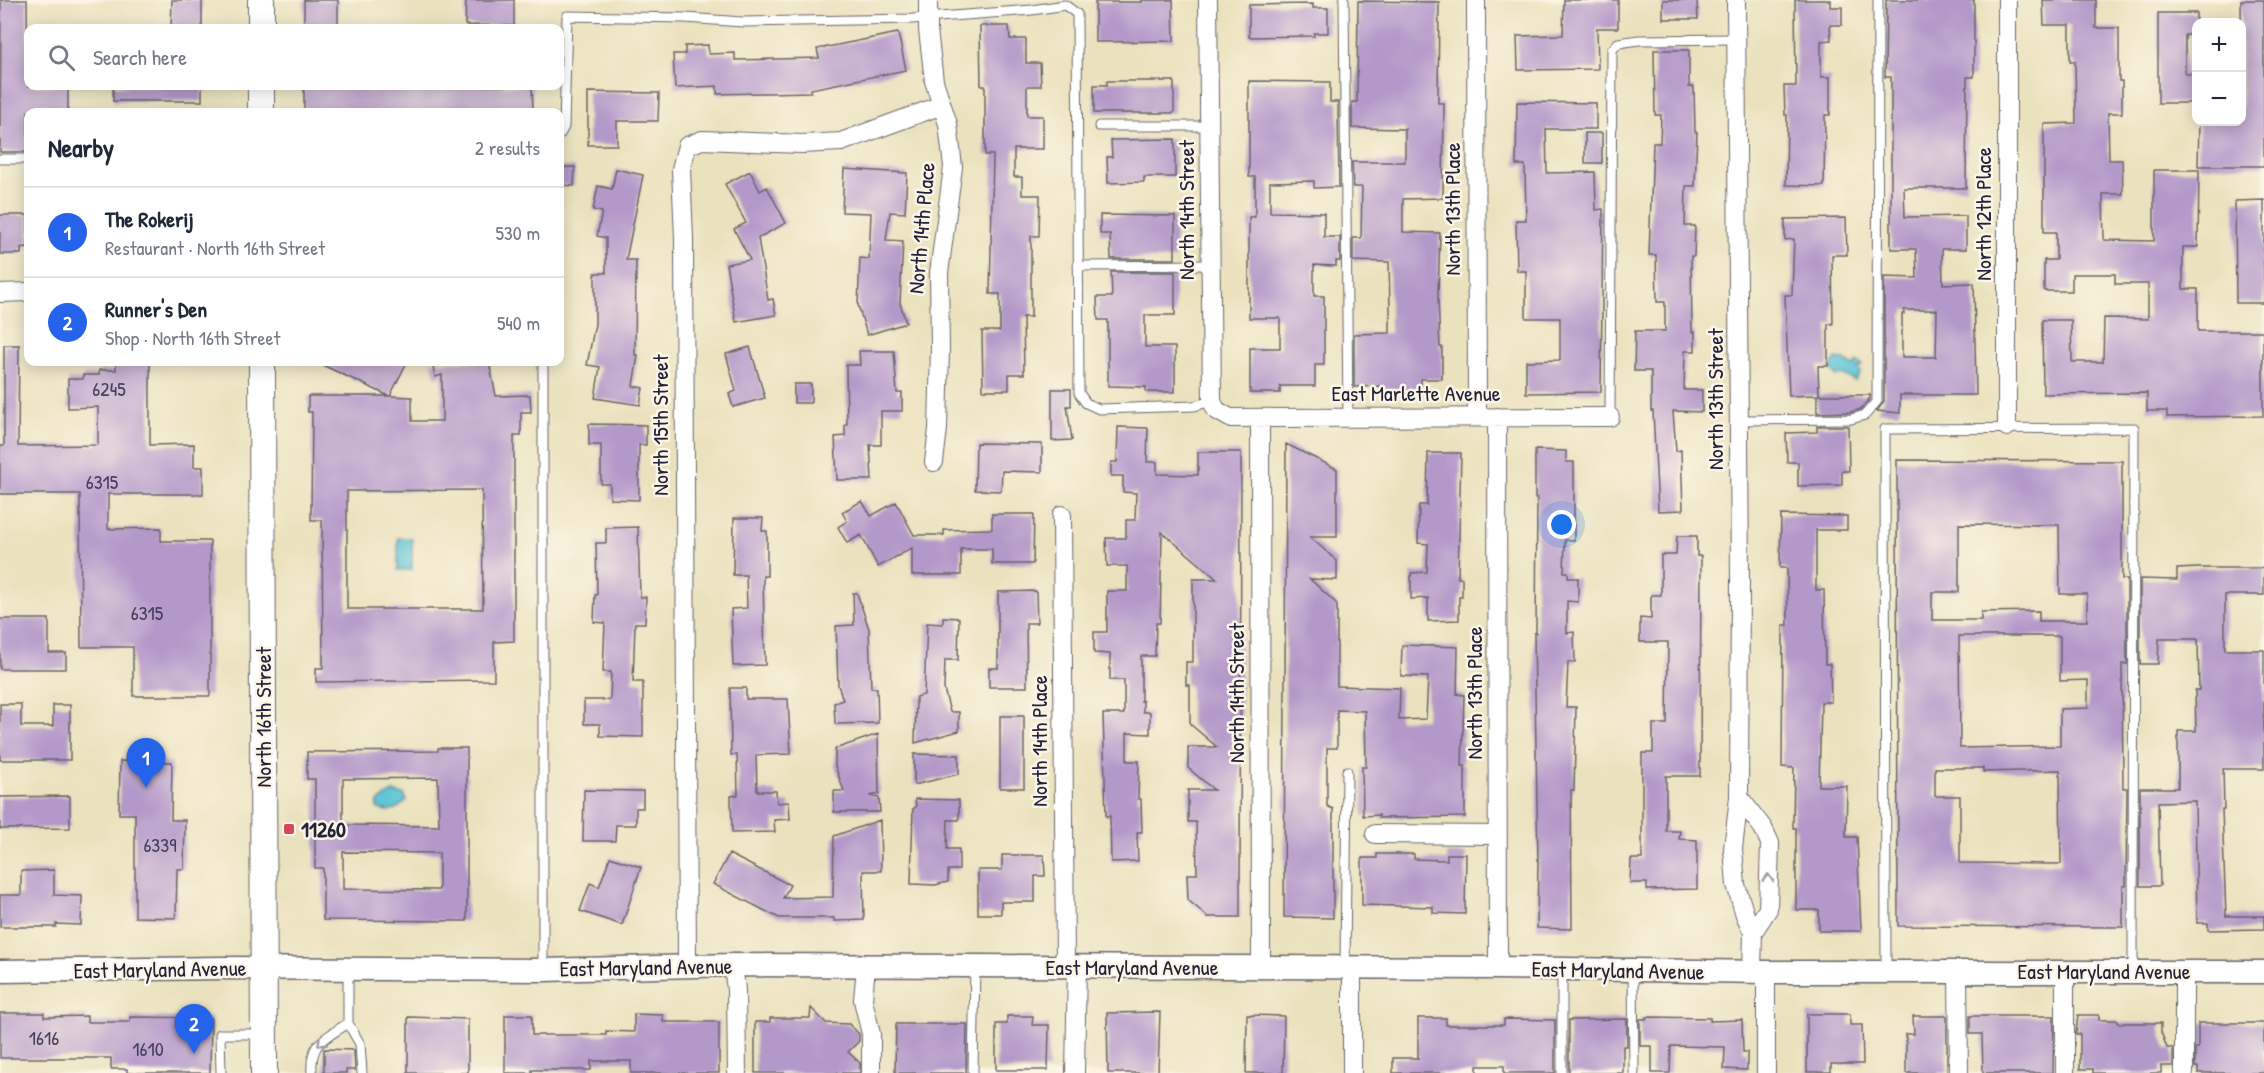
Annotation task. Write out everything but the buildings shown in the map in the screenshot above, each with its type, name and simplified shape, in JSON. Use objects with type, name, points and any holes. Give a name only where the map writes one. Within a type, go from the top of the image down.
[{"type":"main road","points":[[261,0],[261,24]]},
{"type":"main road","points":[[261,90],[261,108]]},
{"type":"main road","name":"North 16th Street","points":[[262,366],[264,1073]]},
{"type":"street","name":"North 14th Street","points":[[1208,0],[1210,265],[1217,408]]},
{"type":"street","name":"North 13th Place","points":[[1476,0],[1477,417]]},
{"type":"street","name":"North 13th Street","points":[[1736,0],[1739,797],[1733,849],[1736,885],[1753,932],[1759,972],[1766,1073]]},
{"type":"street","name":"North 12th Place","points":[[2007,0],[2007,427]]},
{"type":"street","name":"North 14th Place","points":[[928,9],[934,81],[948,124],[953,167],[939,273],[938,429],[934,462]]},
{"type":"street","name":"North 15th Street","points":[[687,967],[684,250],[681,169],[687,146],[702,140],[802,144],[841,142],[942,105]]},
{"type":"street","points":[[0,292],[24,292]]},
{"type":"street","name":"East Marlette Avenue","points":[[1217,408],[1230,417],[1610,417]]},
{"type":"street","name":"North 14th Street","points":[[1260,417],[1261,968]]},
{"type":"street","name":"North 13th Place","points":[[1497,417],[1498,968]]},
{"type":"street","name":"North 14th Place","points":[[1062,515],[1075,1073]]},
{"type":"street","name":"North 13th Street","points":[[1739,797],[1770,843],[1768,909],[1753,932]]},
{"type":"street","points":[[1375,834],[1498,835]]},
{"type":"street","name":"East Maryland Avenue","points":[[0,971],[264,968],[543,970],[733,965],[1498,968],[1759,972],[2264,972]]},
{"type":"street","points":[[733,965],[736,990],[736,1073]]},
{"type":"street","points":[[866,966],[863,1000],[870,1027],[872,1073]]},
{"type":"street","points":[[1348,968],[1352,1073]]},
{"type":"street","points":[[1958,971],[1959,1073]]},
{"type":"street","points":[[2065,971],[2065,1073]]},
{"type":"street","points":[[2184,972],[2184,1073]]},
{"type":"lane","points":[[1344,0],[1348,417]]},
{"type":"lane","points":[[1738,420],[1851,419],[1865,416],[1877,401],[1878,0]]},
{"type":"lane","points":[[564,127],[567,16],[685,18],[742,22],[928,9],[1032,10],[1065,5],[1077,14],[1079,393],[1086,403],[1100,410],[1194,406],[1217,408]]},
{"type":"lane","points":[[1610,417],[1612,50],[1618,43],[1639,40],[1736,39]]},
{"type":"lane","points":[[1099,126],[1209,126]]},
{"type":"lane","points":[[0,159],[24,159]]},
{"type":"lane","points":[[1078,266],[1210,265]]},
{"type":"lane","points":[[543,366],[543,970]]},
{"type":"lane","points":[[1886,971],[1885,429],[2007,427],[2134,428],[2133,972]]},
{"type":"lane","points":[[1347,771],[1348,968]]},
{"type":"lane","points":[[973,1073],[975,966]]},
{"type":"lane","points":[[348,969],[348,1023],[360,1044],[362,1073]]},
{"type":"lane","points":[[1562,969],[1562,1073]]},
{"type":"lane","points":[[1634,970],[1634,1073]]},
{"type":"lane","points":[[312,1073],[311,1056],[317,1043],[348,1023]]},
{"type":"lane","points":[[221,1073],[220,1034],[264,1034]]},
{"type":"water","points":[[1836,359],[1844,360],[1854,366],[1858,362],[1862,364],[1857,369],[1861,372],[1855,381],[1844,375],[1836,376],[1830,368]]},
{"type":"water","points":[[398,538],[412,538],[412,570],[398,570]]},
{"type":"water","points":[[392,792],[405,795],[406,801],[393,810],[385,811],[377,808],[378,802]]},
{"type":"place","name":"The Rokerij","points":[[146,788]]},
{"type":"place","name":"11260","points":[[289,829]]},
{"type":"place","name":"Runner's Den","points":[[194,1054]]}]
